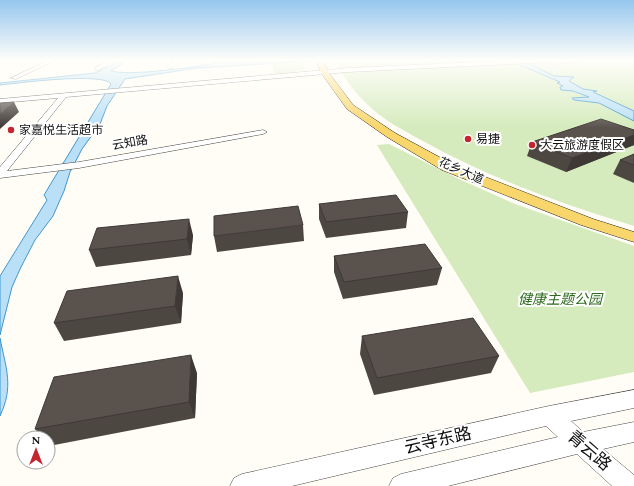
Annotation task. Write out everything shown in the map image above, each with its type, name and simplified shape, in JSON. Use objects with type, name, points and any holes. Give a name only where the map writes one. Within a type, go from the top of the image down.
[{"type":"main road","name":"花乡大道","points":[[336,83],[350,107],[391,135],[447,167],[587,222],[634,237]]},
{"type":"main road","name":"花乡大道","points":[[339,83],[358,106],[398,132],[457,164],[582,212],[634,228]]},
{"type":"street","points":[[0,101],[123,91],[188,83]]},
{"type":"street","points":[[0,160],[59,96]]},
{"type":"street","points":[[0,174],[59,96]]},
{"type":"street","name":"云知路","points":[[0,174],[79,165],[263,132]]},
{"type":"street","name":"云寺东路","points":[[242,486],[549,416],[634,399]]},
{"type":"street","name":"青云路","points":[[549,416],[629,486]]},
{"type":"street","points":[[400,486],[580,442],[634,432]]},
{"type":"green space","name":"大云旅游度假区","points":[[348,83],[634,83],[634,226],[580,209],[526,189],[474,167],[408,133],[379,115]]},
{"type":"green space","name":"健康主题公园","points":[[389,144],[459,179],[515,204],[634,246],[634,372],[530,393],[377,145]]},
{"type":"water","points":[[0,83],[3,83],[24,83],[0,85]]},
{"type":"water","points":[[108,83],[123,83],[107,106],[100,124],[82,149],[70,172],[64,191],[53,216],[35,240],[21,267],[12,287],[0,335],[0,276],[47,200],[44,195],[111,84]]},
{"type":"water","points":[[557,83],[572,83],[583,89],[597,91],[593,92],[634,111],[634,121],[599,103],[574,100],[572,98],[589,97],[573,91],[561,90],[560,87],[563,86]]},
{"type":"water","points":[[0,338],[8,377],[8,386],[7,396],[0,416]]},
{"type":"building","points":[[14,102],[0,114],[0,103]]},
{"type":"building","points":[[601,119],[634,130],[634,135],[572,158],[532,142]]},
{"type":"building","points":[[634,154],[634,165],[620,160]]},
{"type":"building","points":[[396,195],[408,212],[326,222],[319,204]]},
{"type":"building","points":[[298,206],[303,225],[214,236],[214,216]]},
{"type":"building","points":[[189,219],[187,239],[89,250],[97,228]]},
{"type":"building","points":[[425,244],[442,268],[344,282],[334,256]]},
{"type":"building","points":[[178,276],[175,306],[54,323],[67,291]]},
{"type":"building","points":[[473,318],[499,356],[377,378],[362,336]]},
{"type":"building","points":[[191,355],[189,402],[35,429],[54,377]]},
{"type":"place","name":"家嘉悦生活超市","points":[[11,130]]},
{"type":"place","name":"易捷","points":[[468,139]]},
{"type":"place","name":"大云旅游度假区","points":[[532,145]]}]
